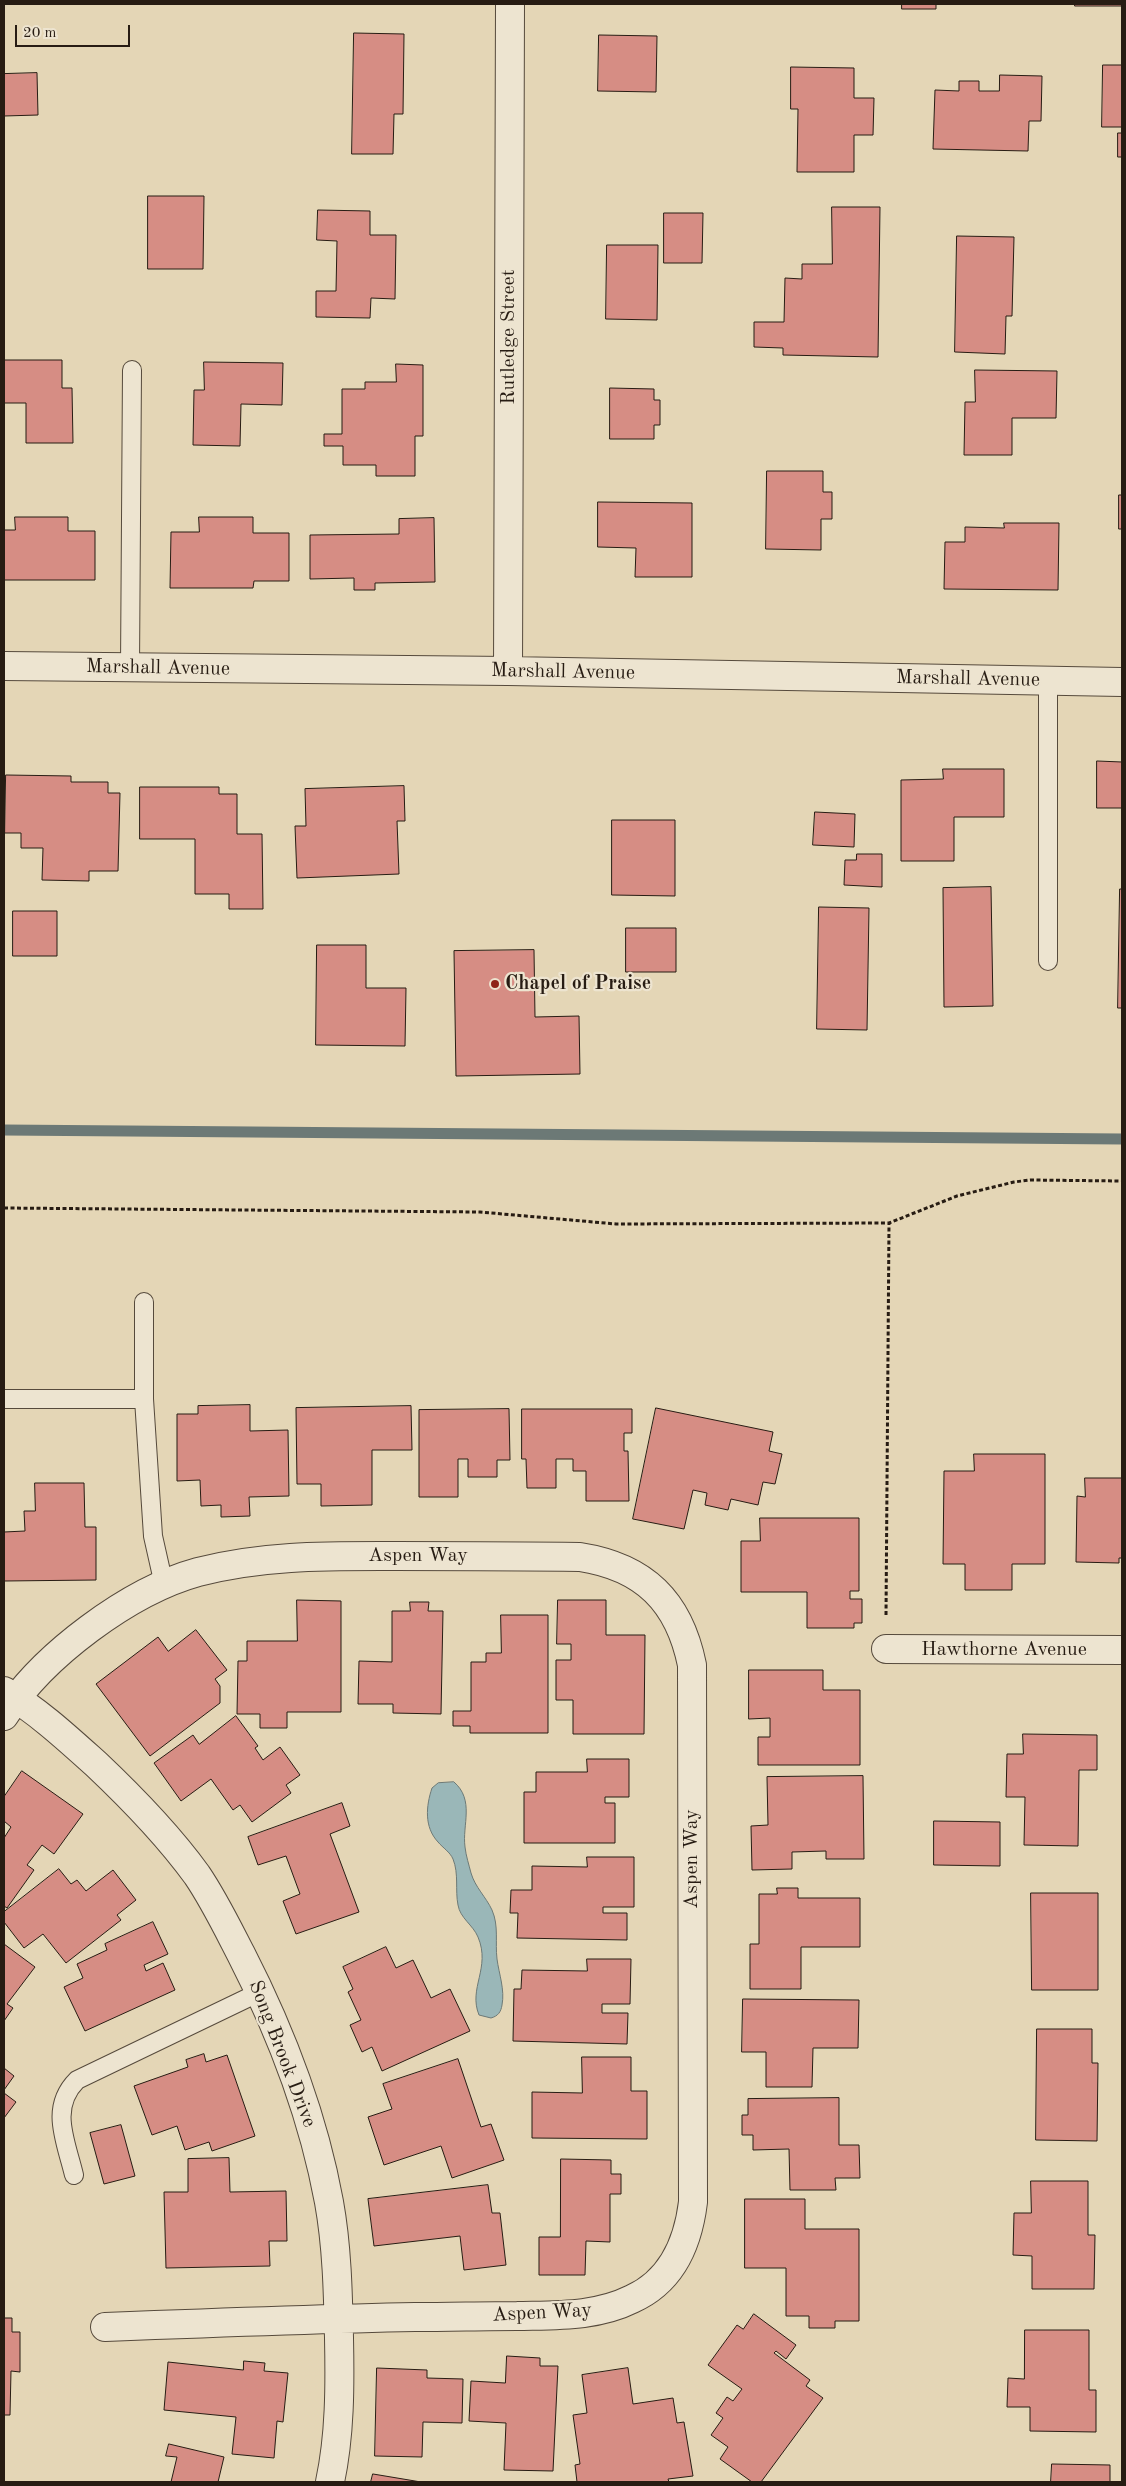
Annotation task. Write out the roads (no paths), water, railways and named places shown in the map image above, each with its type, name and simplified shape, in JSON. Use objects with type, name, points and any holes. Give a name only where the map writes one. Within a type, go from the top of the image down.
[{"type":"street","name":"Rutledge Street","points":[[508,671],[510,4]]},
{"type":"street","name":"Marshall Avenue","points":[[4,666],[508,671],[1122,682]]},
{"type":"street","name":"Aspen Way","points":[[8,1702],[77,1638],[115,1611],[164,1585],[197,1572],[236,1564],[300,1556],[580,1557],[604,1560],[625,1568],[647,1582],[664,1599],[676,1618],[689,1651],[692,1665],[693,2202],[686,2238],[679,2254],[667,2272],[641,2294],[617,2306],[573,2315],[338,2319],[105,2327]]},
{"type":"street","name":"Hawthorne Avenue","points":[[886,1649],[1122,1650]]},
{"type":"street","name":"Song Brook Drive","points":[[8,1702],[57,1730],[123,1790],[169,1840],[197,1875],[219,1910],[260,1992],[282,2044],[320,2159],[329,2204],[338,2319],[340,2390],[338,2432],[330,2482]]},
{"type":"lane","points":[[130,667],[132,370]]},
{"type":"lane","points":[[1048,680],[1048,961]]},
{"type":"lane","points":[[144,1302],[144,1400],[153,1536],[164,1585]]},
{"type":"lane","points":[[4,1399],[144,1400]]},
{"type":"lane","points":[[74,2175],[61,2123],[61,2110],[63,2098],[77,2080],[260,1992]]},
{"type":"water","points":[[454,1782],[460,1789],[466,1805],[465,1847],[471,1873],[492,1910],[496,1928],[497,1959],[503,1999],[500,2012],[491,2018],[479,2015],[476,2005],[482,1958],[481,1948],[476,1933],[459,1910],[456,1870],[453,1859],[433,1836],[428,1823],[428,1802],[432,1788],[438,1783]]},
{"type":"waterway","points":[[4,1130],[1122,1139]]},
{"type":"place","name":"Chapel of Praise","points":[[495,984]]}]
